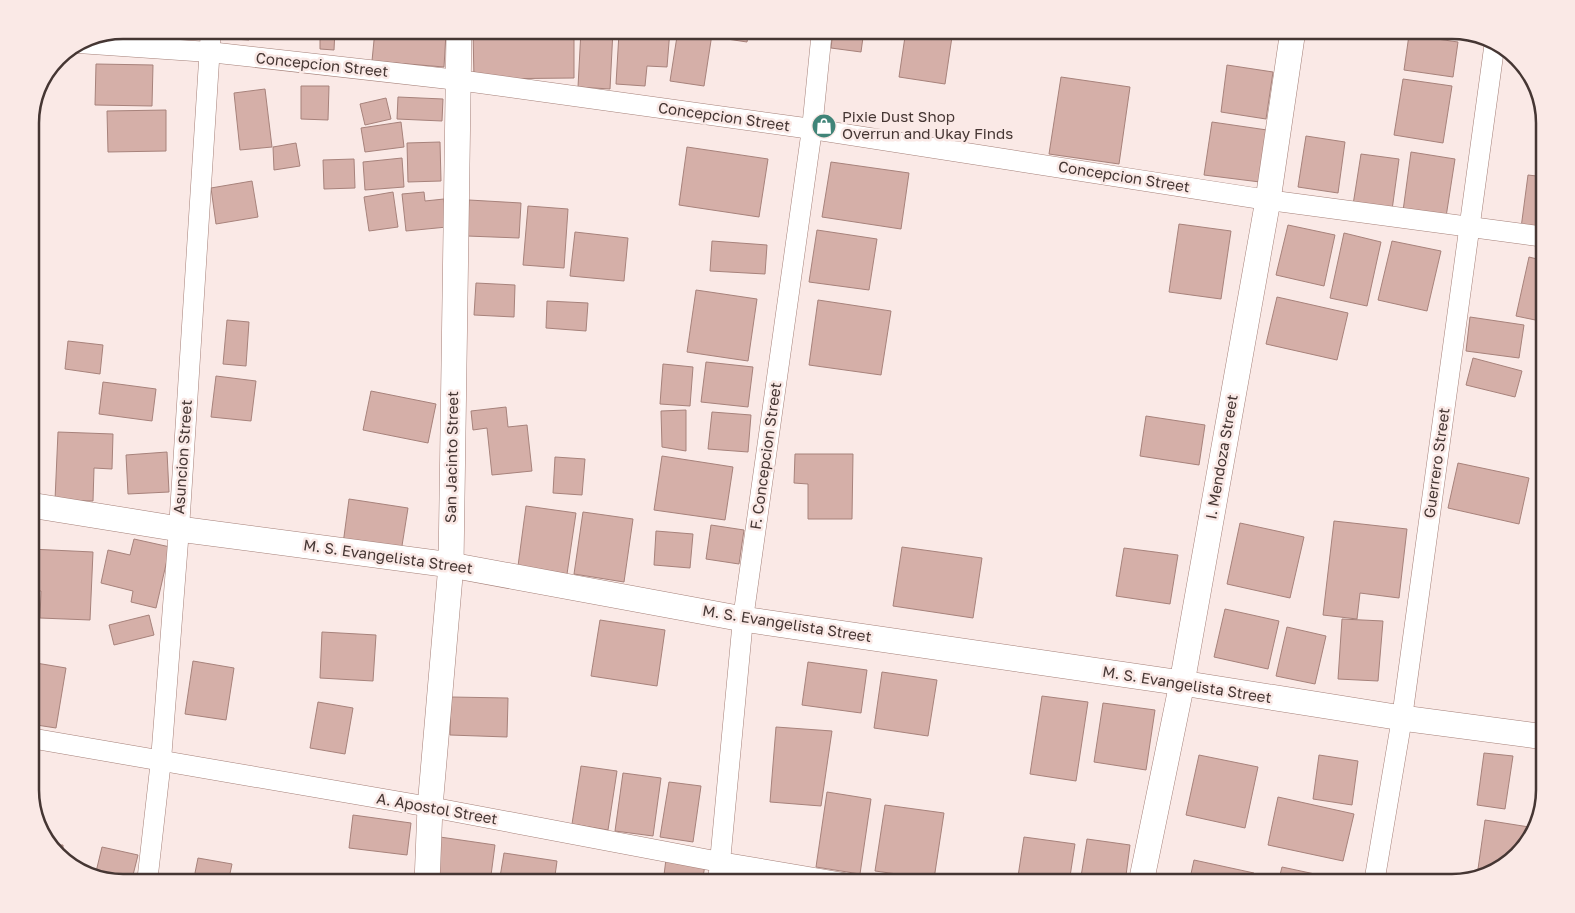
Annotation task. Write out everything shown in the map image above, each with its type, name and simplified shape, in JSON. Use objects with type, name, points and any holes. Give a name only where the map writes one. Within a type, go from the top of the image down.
[{"type":"street","name":"Asuncion Street","points":[[148,874],[161,760],[210,39]]},
{"type":"street","name":"San Jacinto Street","points":[[427,874],[430,807],[451,565],[459,39]]},
{"type":"street","name":"F. Concepcion Street","points":[[719,874],[744,619],[812,129],[821,39]]},
{"type":"street","name":"I. Mendoza Street","points":[[1143,874],[1182,684],[1268,200],[1292,39]]},
{"type":"street","name":"Concepcion Street","points":[[93,44],[209,52],[458,80],[812,129],[1268,200],[1536,236]]},
{"type":"street","name":"Guerrero Street","points":[[1376,874],[1402,718],[1495,50]]},
{"type":"street","name":"M. S. Evangelista Street","points":[[39,506],[178,529],[451,565],[744,619],[1402,718],[1536,736]]},
{"type":"street","name":"A. Apostol Street","points":[[39,740],[430,807],[791,874]]},
{"type":"building","points":[[320,39],[335,39],[334,50],[320,49]]},
{"type":"building","points":[[374,39],[446,39],[444,67],[372,61]]},
{"type":"building","points":[[473,39],[574,39],[574,78],[474,79]]},
{"type":"building","points":[[581,39],[613,39],[610,89],[578,87]]},
{"type":"building","points":[[619,39],[669,39],[667,67],[647,66],[645,86],[616,84]]},
{"type":"building","points":[[677,39],[711,39],[704,86],[670,81]]},
{"type":"building","points":[[727,39],[748,39],[747,42]]},
{"type":"building","points":[[832,39],[863,39],[861,52],[831,48]]},
{"type":"building","points":[[905,39],[952,39],[945,84],[899,77]]},
{"type":"building","points":[[1408,39],[1437,39],[1458,42],[1453,77],[1404,70]]},
{"type":"building","points":[[96,64],[153,65],[152,106],[95,105]]},
{"type":"building","points":[[1227,65],[1273,72],[1266,119],[1221,112]]},
{"type":"building","points":[[1061,77],[1130,87],[1119,164],[1049,154]]},
{"type":"building","points":[[1403,79],[1452,86],[1443,143],[1394,135]]},
{"type":"building","points":[[301,86],[329,86],[328,120],[301,119]]},
{"type":"building","points":[[265,89],[272,147],[240,150],[234,93]]},
{"type":"building","points":[[398,97],[443,99],[442,121],[397,119]]},
{"type":"building","points":[[386,98],[391,119],[365,125],[360,104]]},
{"type":"building","points":[[166,110],[166,151],[108,152],[107,111]]},
{"type":"building","points":[[401,122],[404,147],[365,152],[361,128]]},
{"type":"building","points":[[1212,122],[1267,130],[1260,182],[1204,175]]},
{"type":"building","points":[[1306,136],[1345,142],[1338,193],[1298,187]]},
{"type":"building","points":[[440,142],[441,181],[408,182],[407,143]]},
{"type":"building","points":[[296,143],[300,166],[274,170],[273,147]]},
{"type":"building","points":[[687,147],[768,159],[759,217],[679,205]]},
{"type":"building","points":[[1411,152],[1455,159],[1446,217],[1403,211]]},
{"type":"building","points":[[1361,154],[1399,159],[1392,210],[1353,205]]},
{"type":"building","points":[[402,158],[404,187],[365,190],[363,162]]},
{"type":"building","points":[[354,159],[355,188],[324,189],[323,160]]},
{"type":"building","points":[[831,162],[909,173],[901,229],[822,217]]},
{"type":"building","points":[[1528,175],[1536,176],[1536,230],[1521,228]]},
{"type":"building","points":[[252,181],[258,217],[216,224],[211,188]]},
{"type":"building","points":[[393,192],[398,227],[369,231],[364,197]]},
{"type":"building","points":[[424,192],[425,201],[444,199],[447,227],[406,231],[402,194]]},
{"type":"building","points":[[469,200],[521,203],[519,238],[467,236]]},
{"type":"building","points":[[528,206],[568,209],[564,268],[523,265]]},
{"type":"building","points":[[1179,224],[1231,231],[1221,299],[1169,292]]},
{"type":"building","points":[[1288,225],[1335,235],[1324,286],[1276,275]]},
{"type":"building","points":[[817,230],[877,239],[869,290],[809,282]]},
{"type":"building","points":[[575,232],[628,238],[624,281],[570,276]]},
{"type":"building","points":[[1344,233],[1381,242],[1367,306],[1330,298]]},
{"type":"building","points":[[712,241],[767,245],[765,274],[710,271]]},
{"type":"building","points":[[1392,241],[1441,251],[1427,311],[1378,300]]},
{"type":"building","points":[[1529,257],[1536,259],[1536,320],[1516,316]]},
{"type":"building","points":[[476,283],[515,285],[514,317],[474,315]]},
{"type":"building","points":[[696,290],[757,299],[748,361],[687,352]]},
{"type":"building","points":[[1277,297],[1348,313],[1337,360],[1266,344]]},
{"type":"building","points":[[818,300],[891,311],[881,375],[809,365]]},
{"type":"building","points":[[547,301],[588,303],[586,331],[546,328]]},
{"type":"building","points":[[1470,317],[1524,325],[1519,358],[1466,351]]},
{"type":"building","points":[[227,320],[249,322],[246,366],[223,364]]},
{"type":"building","points":[[68,341],[103,345],[100,374],[65,369]]},
{"type":"building","points":[[1473,358],[1522,371],[1515,397],[1466,385]]},
{"type":"building","points":[[706,362],[753,367],[748,407],[701,402]]},
{"type":"building","points":[[663,364],[693,367],[690,406],[660,404]]},
{"type":"building","points":[[216,376],[256,381],[251,421],[211,417]]},
{"type":"building","points":[[103,382],[156,389],[152,421],[99,414]]},
{"type":"building","points":[[371,391],[436,404],[428,443],[363,430]]},
{"type":"building","points":[[506,407],[508,427],[527,425],[532,471],[492,475],[487,428],[473,430],[471,411]]},
{"type":"building","points":[[686,410],[686,451],[662,447],[661,411]]},
{"type":"building","points":[[712,412],[751,415],[748,452],[708,449]]},
{"type":"building","points":[[1146,416],[1205,425],[1199,465],[1140,456]]},
{"type":"building","points":[[58,432],[113,434],[112,469],[94,468],[93,501],[55,500]]},
{"type":"building","points":[[167,452],[169,492],[128,494],[126,455]]},
{"type":"building","points":[[795,454],[853,454],[852,519],[808,519],[808,484],[794,483]]},
{"type":"building","points":[[662,456],[733,467],[725,520],[654,510]]},
{"type":"building","points":[[555,457],[585,459],[582,495],[553,493]]},
{"type":"building","points":[[1458,463],[1529,478],[1519,524],[1448,508]]},
{"type":"building","points":[[349,499],[408,508],[401,552],[343,544]]},
{"type":"building","points":[[526,506],[576,513],[567,574],[518,566]]},
{"type":"building","points":[[583,512],[633,519],[624,582],[574,574]]},
{"type":"building","points":[[1334,521],[1407,529],[1399,598],[1360,593],[1357,619],[1323,615]]},
{"type":"building","points":[[1240,523],[1304,537],[1290,598],[1227,584]]},
{"type":"building","points":[[711,525],[744,530],[739,564],[706,559]]},
{"type":"building","points":[[656,531],[693,534],[690,568],[654,565]]},
{"type":"building","points":[[134,539],[170,547],[156,608],[131,602],[133,591],[101,583],[108,550],[130,555]]},
{"type":"building","points":[[902,547],[982,558],[973,618],[893,606]]},
{"type":"building","points":[[1124,548],[1178,555],[1170,604],[1116,596]]},
{"type":"building","points":[[39,549],[93,552],[90,620],[40,618],[41,591],[39,591]]},
{"type":"building","points":[[1225,609],[1279,621],[1268,669],[1214,657]]},
{"type":"building","points":[[149,615],[154,635],[114,645],[109,625]]},
{"type":"building","points":[[1342,619],[1383,621],[1378,681],[1338,679]]},
{"type":"building","points":[[600,620],[665,630],[657,686],[591,676]]},
{"type":"building","points":[[1287,627],[1326,636],[1315,684],[1276,676]]},
{"type":"building","points":[[322,632],[376,635],[373,681],[320,678]]},
{"type":"building","points":[[193,661],[234,668],[226,720],[185,714]]},
{"type":"building","points":[[808,662],[867,670],[861,713],[802,705]]},
{"type":"building","points":[[39,664],[66,668],[56,728],[39,725]]},
{"type":"building","points":[[882,672],[937,680],[928,736],[874,728]]},
{"type":"building","points":[[1042,696],[1088,702],[1076,781],[1030,774]]},
{"type":"building","points":[[451,697],[508,698],[507,737],[450,735]]},
{"type":"building","points":[[318,702],[353,708],[345,754],[310,748]]},
{"type":"building","points":[[1103,703],[1155,710],[1146,770],[1094,762]]},
{"type":"building","points":[[776,727],[832,731],[821,806],[770,802]]},
{"type":"building","points":[[1484,753],[1513,756],[1505,809],[1477,805]]},
{"type":"building","points":[[1199,755],[1258,767],[1245,828],[1186,815]]},
{"type":"building","points":[[1319,755],[1358,761],[1352,805],[1313,799]]},
{"type":"building","points":[[581,766],[617,771],[608,830],[572,824]]},
{"type":"building","points":[[623,773],[661,778],[653,836],[615,831]]},
{"type":"building","points":[[669,782],[701,786],[693,842],[660,837]]},
{"type":"building","points":[[827,792],[871,799],[860,874],[816,867]]},
{"type":"building","points":[[1278,797],[1354,814],[1343,861],[1268,845]]},
{"type":"building","points":[[885,805],[944,813],[935,874],[897,874],[875,871]]},
{"type":"building","points":[[353,815],[411,823],[407,855],[349,848]]},
{"type":"building","points":[[1485,820],[1528,827],[1519,842],[1504,857],[1478,870]]},
{"type":"building","points":[[440,837],[495,845],[491,874],[435,874]]},
{"type":"building","points":[[1024,837],[1075,844],[1070,874],[1018,874]]},
{"type":"building","points":[[1087,839],[1130,845],[1126,874],[1081,874]]},
{"type":"building","points":[[102,847],[138,855],[133,874],[111,874],[97,870]]},
{"type":"building","points":[[504,853],[557,861],[555,874],[500,874]]},
{"type":"building","points":[[198,858],[232,864],[230,874],[195,874]]},
{"type":"building","points":[[666,859],[705,865],[704,874],[664,874]]},
{"type":"building","points":[[1194,860],[1254,873],[1254,874],[1191,874]]},
{"type":"building","points":[[1282,867],[1315,874],[1280,874]]},
{"type":"place","name":"Pixie Dust Shop Overrun and Ukay Finds","points":[[824,126]]}]
